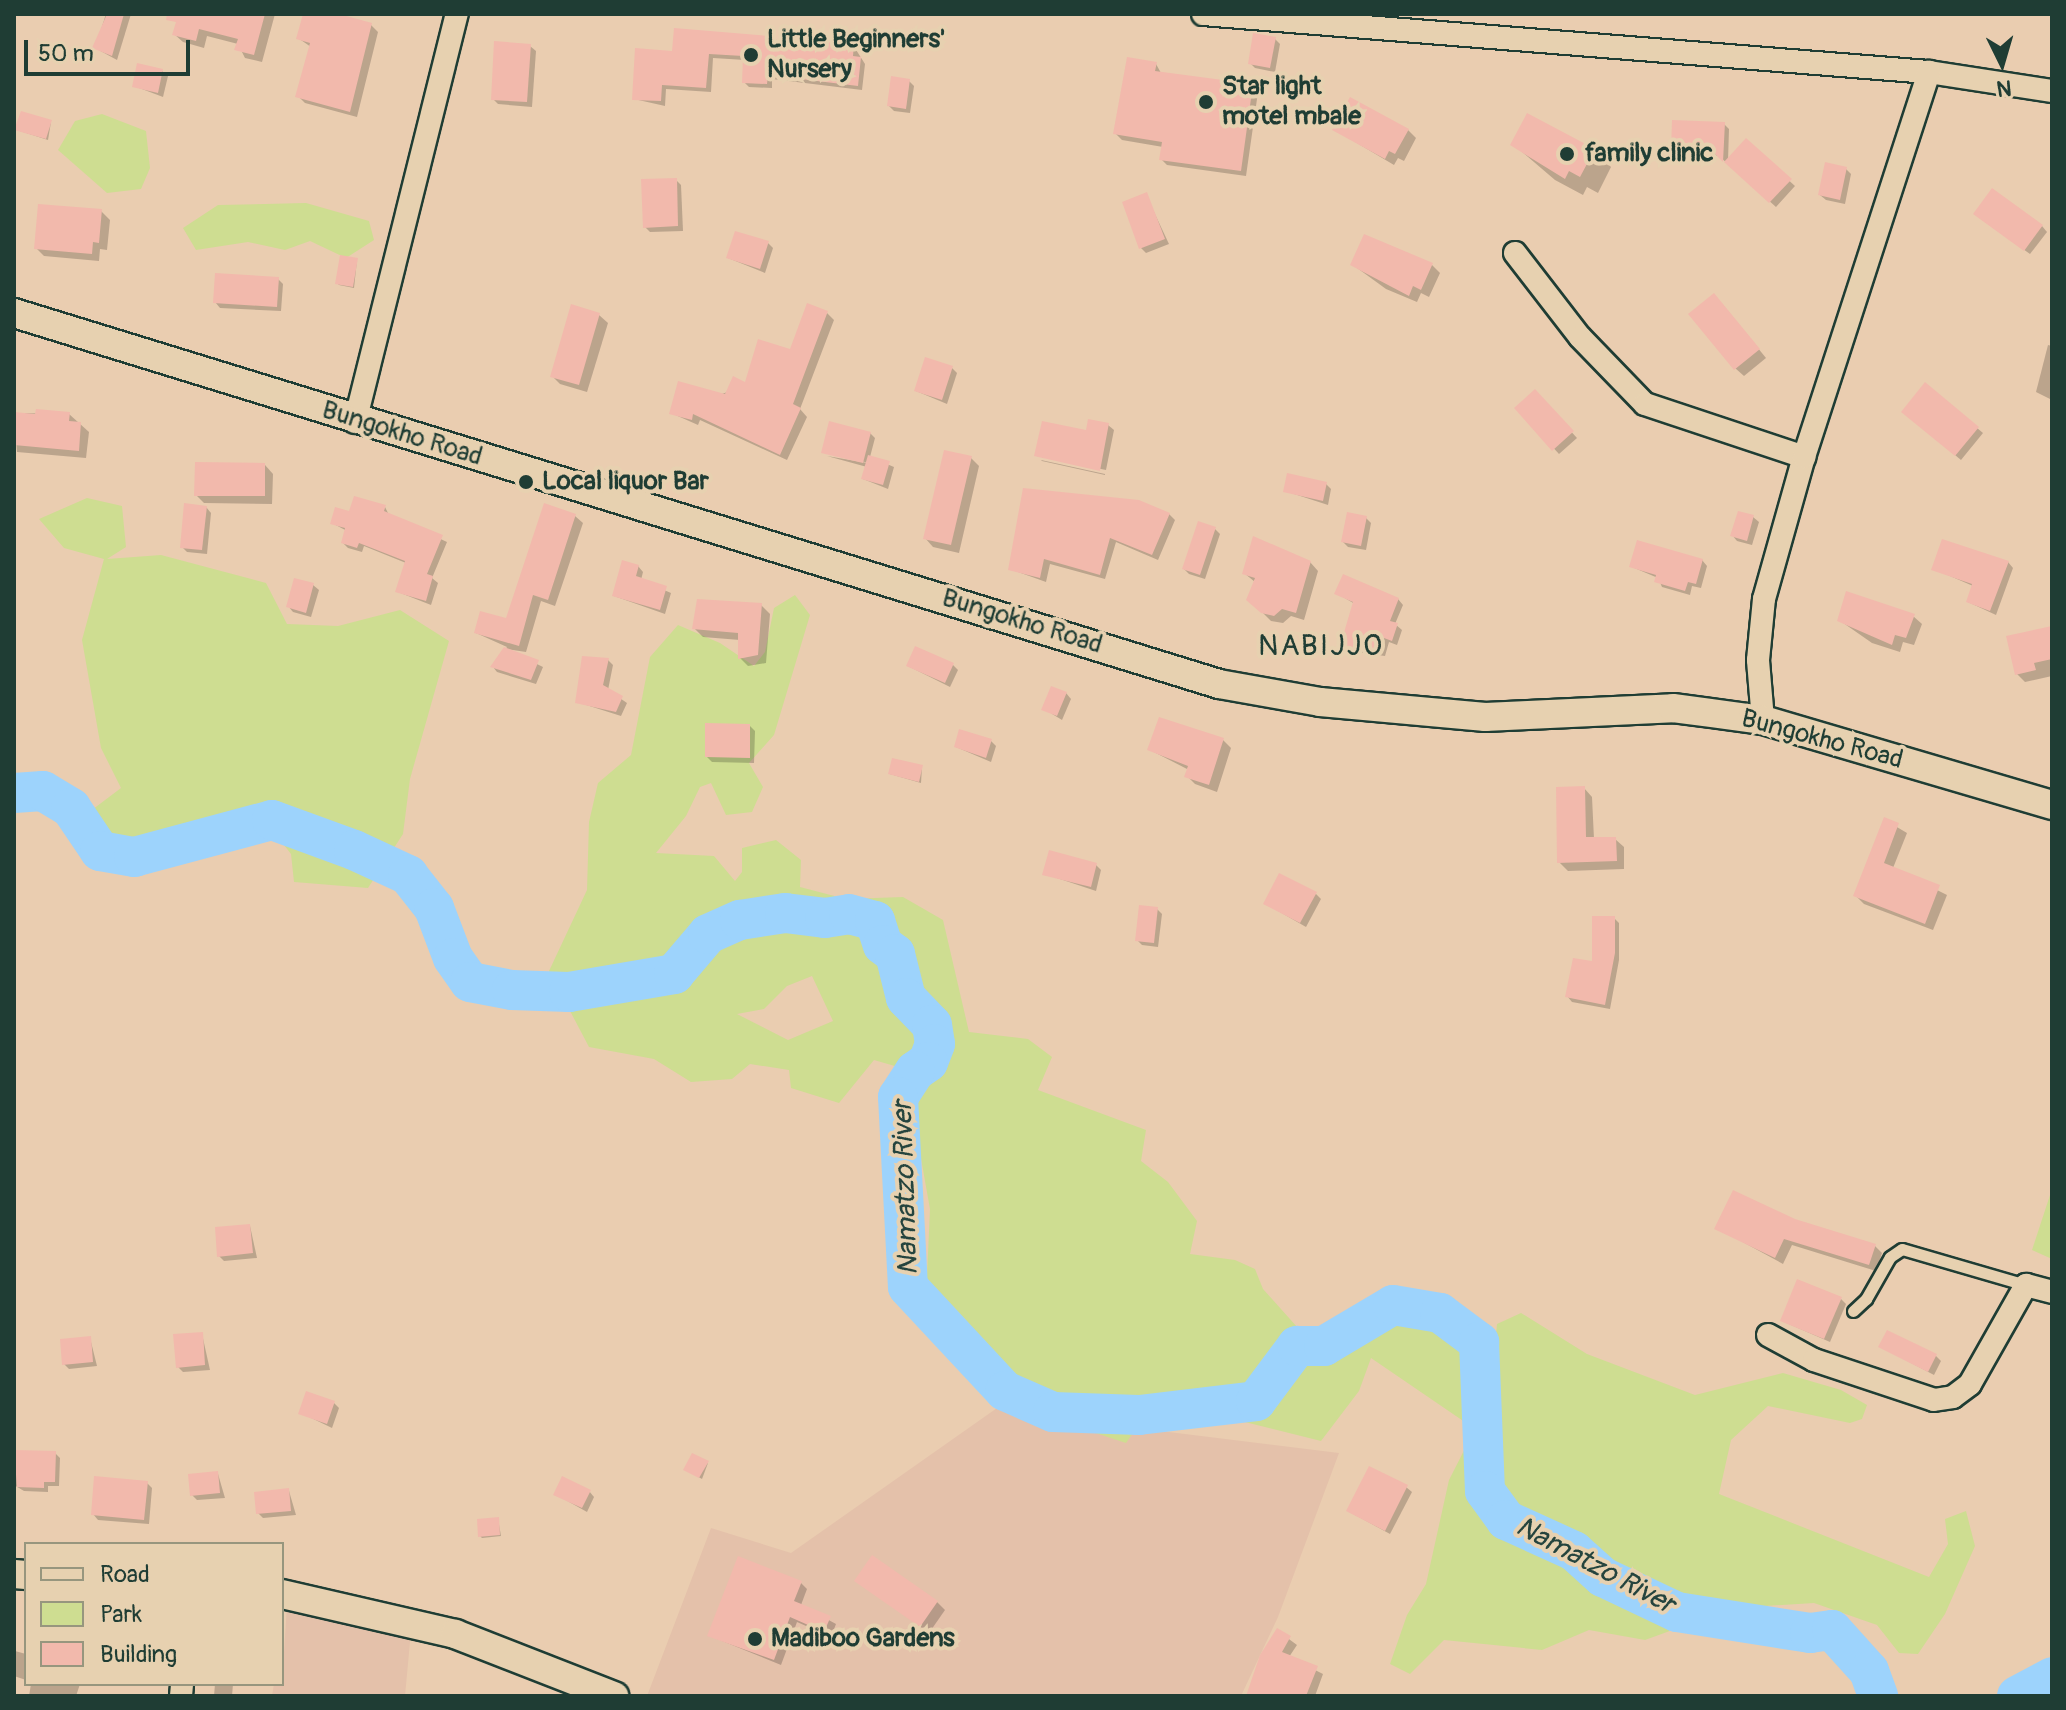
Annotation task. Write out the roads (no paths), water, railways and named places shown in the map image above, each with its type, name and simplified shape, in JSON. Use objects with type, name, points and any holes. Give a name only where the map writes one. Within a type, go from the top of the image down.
[{"type":"street","points":[[355,422],[457,14]]},
{"type":"street","points":[[1203,14],[1445,23],[1929,72],[2052,91]]},
{"type":"street","points":[[1763,720],[1760,629],[1804,457],[1929,72]]},
{"type":"street","points":[[1515,253],[1580,337],[1645,404],[1804,457]]},
{"type":"street","name":"Bungokho Road","points":[[14,313],[355,422],[645,505],[1219,684],[1320,702],[1485,717],[1673,708],[1763,720],[2052,805]]},
{"type":"street","points":[[1768,1335],[1814,1360],[1934,1400],[1953,1397],[1970,1384],[2026,1285],[2052,1292]]},
{"type":"street","points":[[284,1594],[455,1634],[614,1696]]},
{"type":"lane","points":[[1853,1311],[1866,1299],[1890,1257],[1902,1249],[2026,1285]]},
{"type":"waterway","name":"Namatzo River","points":[[14,793],[43,791],[71,808],[100,851],[134,857],[272,820],[354,850],[408,875],[434,908],[453,958],[470,982],[512,990],[569,992],[674,974],[708,934],[740,920],[785,913],[825,918],[849,914],[875,921],[883,945],[895,954],[906,998],[932,1025],[935,1044],[928,1062],[915,1071],[898,1097],[908,1287],[1005,1391],[1053,1412],[1139,1415],[1256,1401],[1297,1346],[1324,1346],[1393,1305],[1440,1313],[1479,1342],[1485,1491],[1506,1520],[1574,1551],[1603,1577],[1677,1612],[1810,1633],[1832,1630],[1869,1671],[1878,1696]]},
{"type":"waterway","name":"Namatzo River","points":[[2017,1696],[2052,1677]]},
{"type":"place","name":"Little Beginners' Nursery","points":[[751,55]]},
{"type":"place","name":"Star light motel mbale","points":[[1206,102]]},
{"type":"place","name":"family clinic","points":[[1567,154]]},
{"type":"place","name":"Local liquor Bar","points":[[526,482]]},
{"type":"place","name":"Madiboo Gardens","points":[[755,1639]]},
{"type":"district","name":"NABIJJO","points":[[1321,646]]}]
